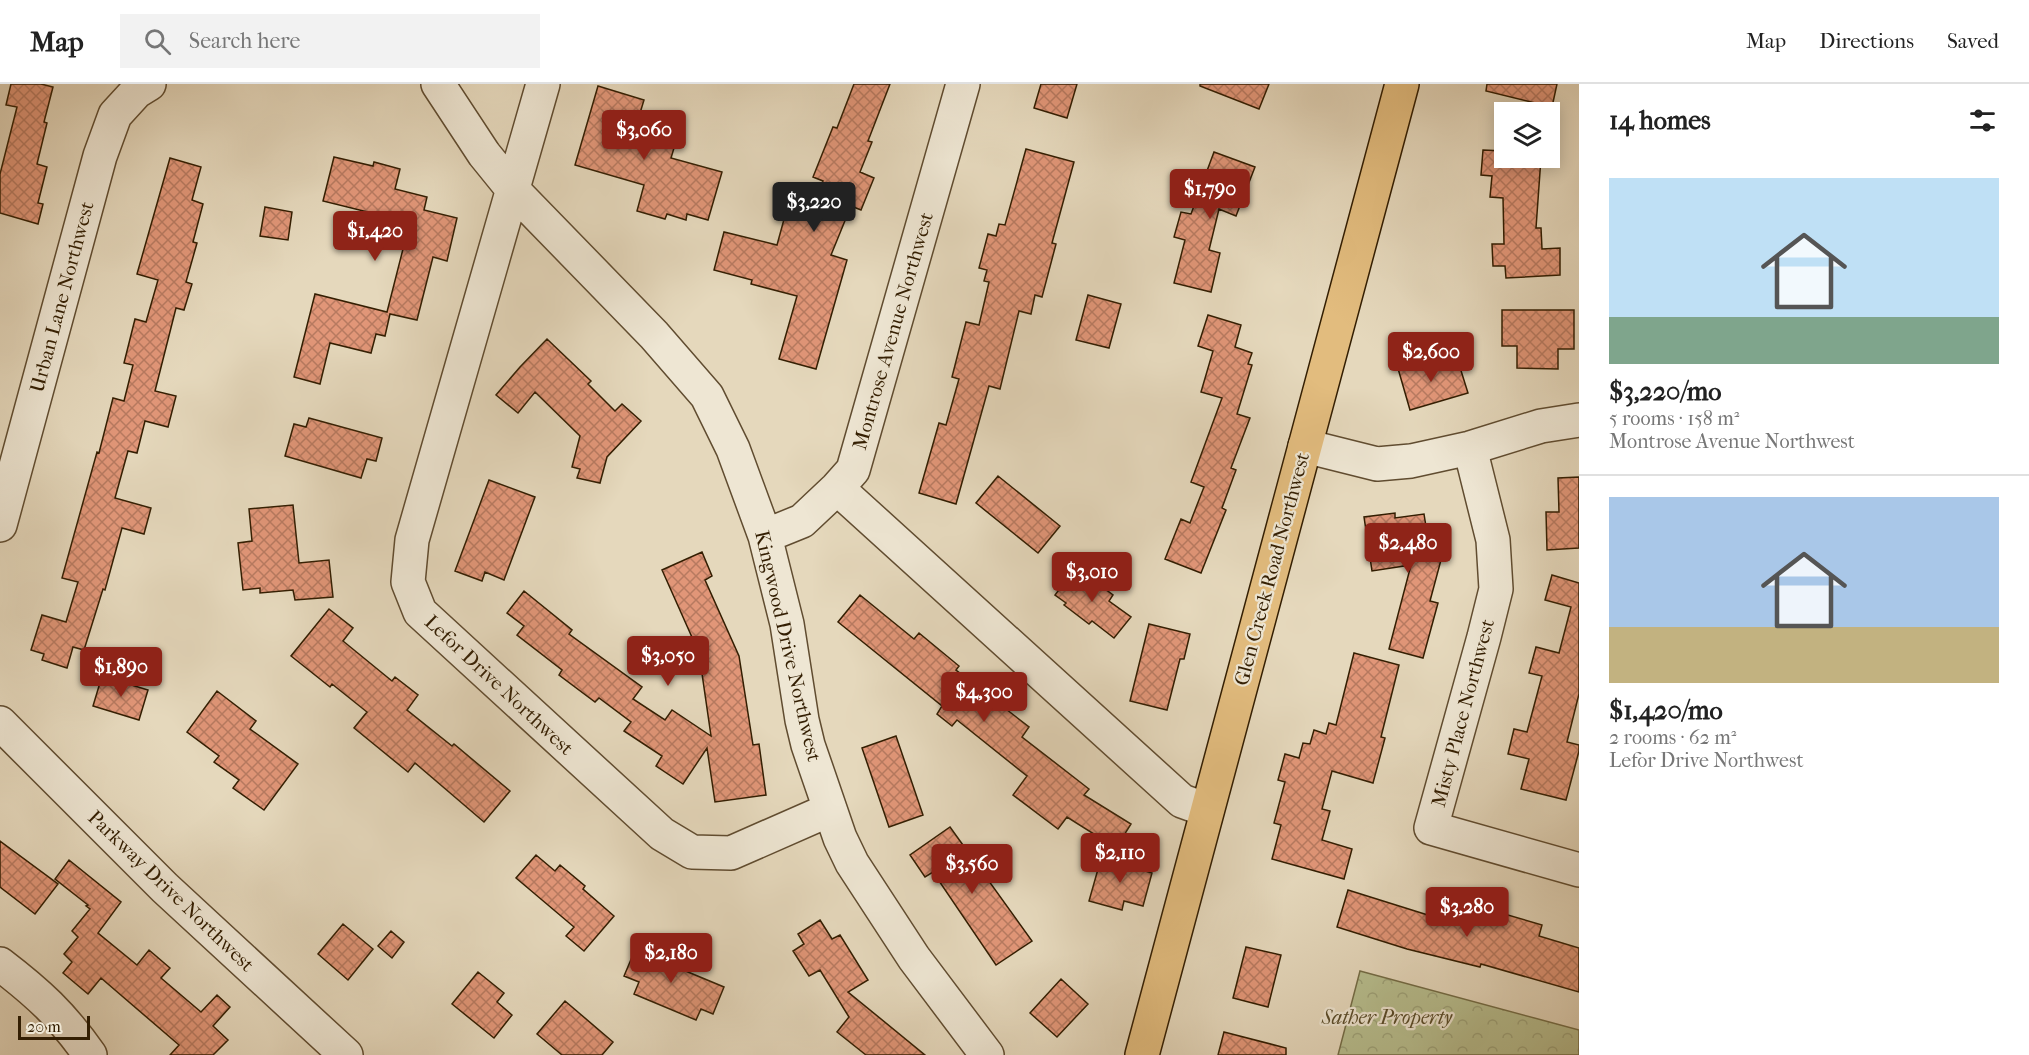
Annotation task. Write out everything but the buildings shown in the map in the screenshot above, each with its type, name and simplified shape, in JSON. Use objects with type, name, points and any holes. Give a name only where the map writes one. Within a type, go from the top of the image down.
[{"type":"main road","name":"Glen Creek Road Northwest","points":[[1142,1055],[1402,84]]},
{"type":"street","name":"Urban Lane Northwest","points":[[0,525],[100,156],[115,115],[136,92],[149,84]]},
{"type":"street","name":"Kingwood Drive Northwest","points":[[438,84],[484,154],[514,191],[654,335],[707,396],[741,468],[765,536],[787,624],[804,728],[829,810],[852,863],[881,908],[914,958],[987,1055]]},
{"type":"street","name":"Lefor Drive Northwest","points":[[543,84],[412,540],[408,582],[420,612],[662,834],[692,852],[730,853],[829,810]]},
{"type":"street","name":"Montrose Avenue Northwest","points":[[765,536],[802,521],[853,470],[963,84]]},
{"type":"street","points":[[1305,446],[1377,464],[1411,462],[1470,448],[1541,426],[1579,420]]},
{"type":"street","name":"Misty Place Northwest","points":[[1470,448],[1494,540],[1496,589],[1431,828],[1579,870]]},
{"type":"street","points":[[837,488],[1182,801],[1207,810]]},
{"type":"street","name":"Parkway Drive Northwest","points":[[0,723],[165,888],[346,1055]]},
{"type":"street","points":[[0,964],[36,991],[70,1027],[90,1055]]},
{"type":"green space","name":"Sather Property","points":[[1360,971],[1579,1030],[1579,1055],[1338,1055]]}]
